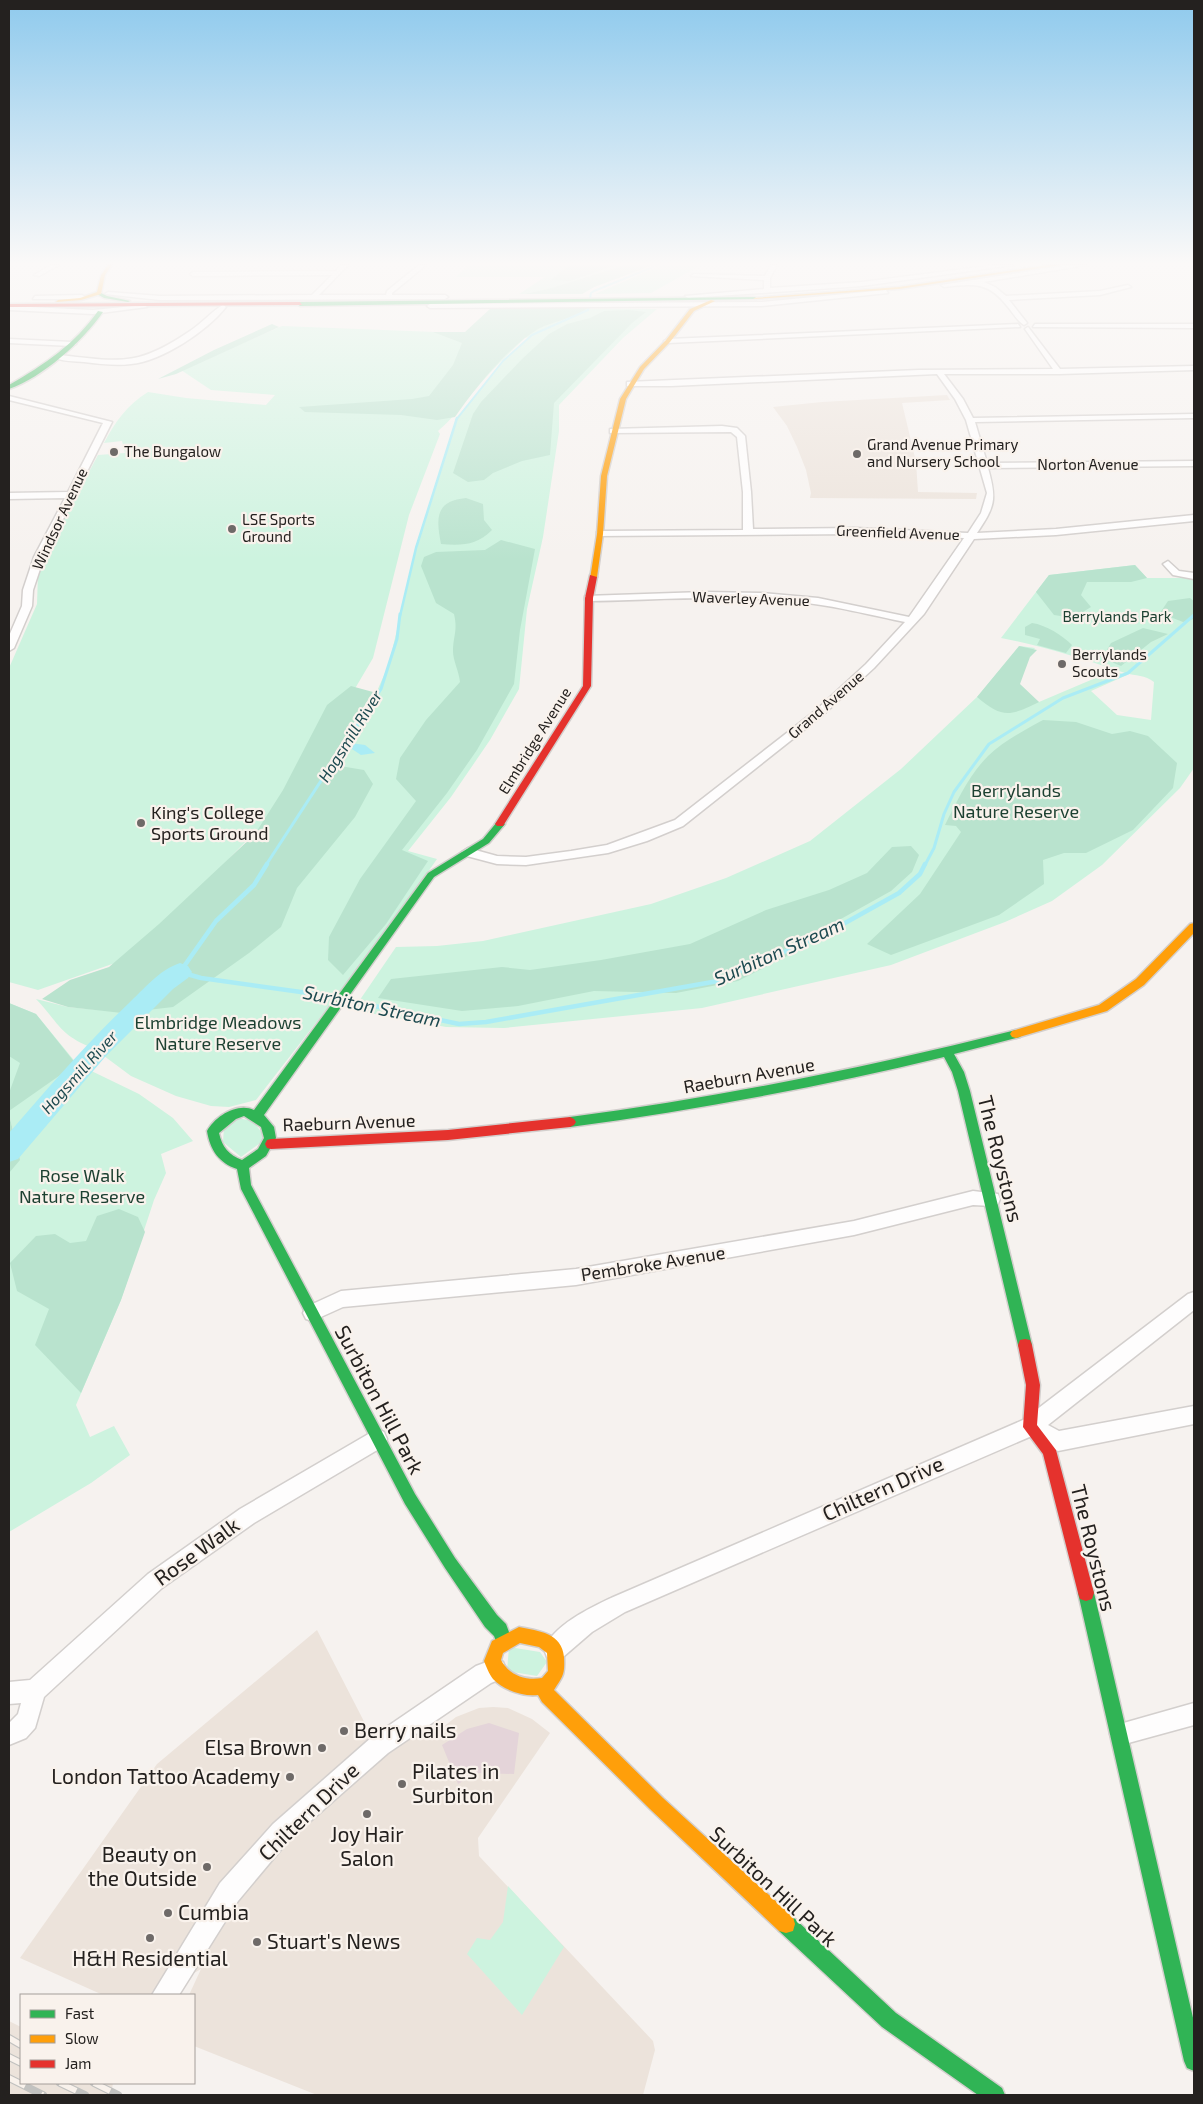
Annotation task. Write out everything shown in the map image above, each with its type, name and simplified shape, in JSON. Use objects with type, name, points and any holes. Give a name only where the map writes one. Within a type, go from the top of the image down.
[{"type":"main road","points":[[9,387],[51,363]]},
{"type":"main road","name":"Elmbridge Avenue","points":[[258,1114],[431,875],[486,841],[496,830],[587,686],[589,598],[600,534],[604,476],[622,399],[630,384],[647,363]]},
{"type":"main road","name":"Raeburn Avenue","points":[[271,1144],[421,1138],[512,1129],[675,1108],[819,1082],[948,1052],[1103,1008],[1126,995],[1138,985],[1194,927]]},
{"type":"main road","name":"The Roystons","points":[[948,1052],[958,1072],[992,1200],[1031,1376],[1030,1427],[1049,1450],[1121,1734],[1160,1920],[1194,2061]]},
{"type":"main road","points":[[245,1111],[258,1114],[268,1126],[272,1138],[271,1144],[261,1155],[243,1166],[230,1163],[217,1148],[213,1131],[232,1114],[245,1111]]},
{"type":"main road","name":"Surbiton Hill Park","points":[[243,1166],[245,1184],[378,1439],[450,1563],[491,1621],[500,1630],[504,1640]]},
{"type":"main road","points":[[519,1635],[532,1637],[555,1650],[559,1664],[553,1679],[542,1686],[534,1688],[509,1684],[501,1679],[494,1670],[492,1655],[497,1645],[504,1640],[519,1635]]},
{"type":"main road","name":"Surbiton Hill Park","points":[[542,1686],[548,1696],[657,1804],[888,2020],[995,2095]]},
{"type":"street","points":[[1053,363],[1059,372]]},
{"type":"street","points":[[630,384],[709,384],[939,372],[1059,372],[1194,368]]},
{"type":"street","name":"Grand Avenue","points":[[468,852],[497,860],[526,861],[608,849],[644,838],[679,823],[819,713],[870,666],[920,612],[986,513],[990,502],[991,493],[970,420],[960,399],[939,372]]},
{"type":"street","name":"Windsor Avenue","points":[[9,398],[107,421],[39,557],[28,590],[27,606],[9,648]]},
{"type":"street","points":[[970,420],[1194,416]]},
{"type":"street","points":[[613,431],[722,428],[734,430],[742,436],[748,531]]},
{"type":"street","name":"Norton Avenue","points":[[983,466],[1194,464]]},
{"type":"street","points":[[9,496],[70,494]]},
{"type":"street","name":"Greenfield Avenue","points":[[600,534],[856,531],[971,536],[1056,532],[1194,518]]},
{"type":"street","points":[[1168,564],[1176,573],[1194,576]]},
{"type":"street","name":"Waverley Avenue","points":[[589,598],[731,595],[776,597],[818,601],[912,621]]},
{"type":"street","name":"Pembroke Avenue","points":[[312,1313],[341,1299],[576,1277],[854,1228],[973,1198],[992,1200]]},
{"type":"street","name":"Chiltern Drive","points":[[555,1650],[571,1634],[593,1618],[618,1605],[1030,1427],[1194,1300]]},
{"type":"street","points":[[1030,1427],[1058,1441],[1194,1415]]},
{"type":"street","name":"Rose Walk","points":[[34,1691],[155,1581],[247,1516],[378,1439]]},
{"type":"street","name":"Chiltern Drive","points":[[166,1994],[229,1892],[281,1832],[380,1745],[442,1701],[484,1674],[494,1670]]},
{"type":"street","points":[[9,1693],[34,1691],[27,1720],[18,1730],[9,1734]]},
{"type":"street","points":[[1121,1734],[1194,1714]]},
{"type":"shaded area","name":"Grand Avenue Primary and Nursery School","points":[[947,395],[950,400],[902,403],[916,462],[918,492],[977,493],[976,499],[810,498],[811,493],[806,470],[797,447],[787,426],[773,407],[822,402]]},
{"type":"shaded area","points":[[317,1630],[373,1739],[434,1734],[456,1717],[479,1708],[508,1708],[532,1719],[550,1733],[478,1838],[479,1856],[653,2041],[655,2050],[643,2095],[317,2095],[195,2046],[195,1994],[189,1994],[201,1969],[159,1994],[101,1994],[20,1958],[157,1764]]},
{"type":"shaded area","points":[[9,2021],[20,2026],[20,2084],[113,2084],[111,2095],[9,2095]]},
{"type":"green space","points":[[189,363],[200,363],[176,374],[158,379]]},
{"type":"green space","points":[[197,363],[500,363],[451,419],[438,431],[440,434],[409,515],[373,658],[284,809],[259,840],[249,838],[135,956],[38,990],[9,982],[9,668],[37,604],[38,574],[51,543],[98,455],[125,453],[122,441],[104,443],[117,421],[128,408],[148,392],[186,398],[266,405],[275,395],[211,390],[181,370]]},
{"type":"green space","points":[[454,363],[498,363],[455,417],[437,420],[401,415],[305,412],[299,407],[412,399],[429,396]]},
{"type":"green space","name":"Elmbridge Meadows Nature Reserve","points":[[501,363],[599,363],[559,405],[559,431],[543,537],[527,609],[519,689],[490,740],[451,797],[408,851],[437,859],[381,939],[256,1100],[229,1107],[211,1106],[176,1096],[131,1076],[96,1050],[165,983],[323,780],[373,700],[389,664],[416,548],[457,417]]},
{"type":"green space","points":[[518,363],[593,363],[554,403],[550,455],[522,461],[493,473],[484,480],[468,482],[453,473],[473,414],[481,402]]},
{"type":"green space","points":[[466,498],[483,504],[484,520],[492,530],[475,542],[456,545],[441,544],[438,526],[440,512],[448,503]]},
{"type":"green space","points":[[501,540],[535,549],[520,630],[514,684],[477,750],[447,793],[402,850],[428,861],[386,924],[343,975],[328,960],[329,937],[360,879],[416,801],[396,779],[400,758],[426,720],[460,682],[453,655],[456,625],[454,614],[436,603],[421,566],[424,557],[436,552],[485,550]]},
{"type":"green space","name":"Berrylands Nature Reserve","points":[[1135,565],[1147,578],[1192,578],[1194,580],[1194,768],[1180,788],[1102,865],[1052,901],[1005,922],[891,965],[702,1008],[504,1028],[446,1027],[353,1010],[396,947],[437,946],[483,941],[651,904],[726,878],[810,841],[901,769],[977,697],[1020,646],[1035,648],[1006,682],[1039,702],[1112,671],[1127,675],[1091,691],[1117,715],[1151,720],[1154,682],[1151,680],[1048,649],[1001,638],[1049,575]]},
{"type":"green space","points":[[1135,565],[1147,578],[1131,582],[1087,582],[1081,595],[1091,607],[1073,618],[1054,615],[1036,592],[1049,575]]},
{"type":"green space","points":[[1190,598],[1194,601],[1194,619],[1183,622],[1160,613],[1168,601]]},
{"type":"green space","points":[[1032,623],[1054,631],[1072,645],[1066,653],[1037,645],[1040,639],[1025,635],[1025,627]]},
{"type":"green space","points":[[1143,628],[1168,634],[1151,642],[1121,666],[1102,658],[1111,643]]},
{"type":"green space","points":[[1019,646],[1037,650],[1030,657],[1020,684],[1039,702],[1021,710],[1007,713],[1000,712],[977,697]]},
{"type":"green space","points":[[351,686],[373,692],[328,764],[364,770],[373,784],[355,817],[297,888],[281,927],[249,953],[173,1007],[122,1013],[68,1007],[42,999],[70,980],[109,967],[159,924],[255,834],[283,790],[327,705]]},
{"type":"green space","points":[[1043,720],[1076,722],[1112,734],[1130,731],[1148,736],[1177,763],[1173,788],[1133,830],[1086,853],[1064,853],[1043,860],[1044,884],[999,915],[891,955],[867,944],[920,894],[961,832],[956,826],[945,825],[964,789],[981,763],[1000,745]]},
{"type":"green space","points":[[911,846],[919,855],[912,872],[891,891],[814,934],[787,956],[738,981],[676,993],[594,991],[518,1006],[462,1011],[378,998],[391,979],[502,967],[530,970],[601,960],[690,944],[766,910],[829,890],[867,873],[892,847]]},
{"type":"green space","points":[[36,999],[68,1007],[131,1013],[93,1048],[73,1038],[60,1028]]},
{"type":"green space","name":"Rose Walk Nature Reserve","points":[[9,1003],[36,1014],[77,1064],[139,1094],[173,1118],[193,1141],[161,1154],[166,1173],[154,1200],[121,1300],[76,1405],[90,1437],[114,1426],[130,1455],[91,1483],[9,1532],[9,1156],[17,1147],[9,1114]]},
{"type":"green space","points":[[9,1003],[36,1014],[76,1064],[9,1111],[9,1093],[20,1063],[9,1056]]},
{"type":"green space","points":[[9,1114],[20,1160],[9,1173]]},
{"type":"green space","points":[[237,1118],[253,1121],[262,1133],[263,1141],[241,1157],[223,1142],[224,1127]]},
{"type":"green space","points":[[119,1209],[138,1217],[145,1232],[121,1300],[81,1393],[35,1345],[49,1309],[17,1291],[10,1263],[36,1236],[55,1234],[70,1243],[86,1241],[97,1216]]},
{"type":"green space","points":[[509,1647],[540,1652],[547,1662],[537,1676],[507,1671]]},
{"type":"green space","points":[[508,1886],[564,1947],[522,2015],[467,1954],[477,1938],[490,1940],[503,1922]]},
{"type":"water","points":[[349,738],[351,743],[365,745],[375,753],[361,755],[352,749],[339,754]]},
{"type":"building","points":[[489,1723],[519,1733],[514,1774],[477,1773],[458,1784],[442,1745],[467,1729]]},
{"type":"waterway","name":"Hogsmill River","points":[[457,419],[501,363]]},
{"type":"waterway","name":"Hogsmill River","points":[[400,616],[416,548],[457,419]]},
{"type":"waterway","name":"Hogsmill River","points":[[266,865],[381,689],[397,639],[400,614]]},
{"type":"waterway","name":"Surbiton Stream","points":[[925,865],[934,848],[944,814],[954,792],[989,744],[1063,698],[1128,673],[1194,615]]},
{"type":"waterway","name":"Surbiton Stream","points":[[267,864],[254,885],[216,921],[180,972],[201,978],[337,997]]},
{"type":"waterway","name":"Surbiton Stream","points":[[346,1000],[459,1024],[486,1022],[718,981],[827,933],[899,893],[920,874],[925,864]]},
{"type":"waterway","name":"Hogsmill River","points":[[9,1151],[96,1050],[165,983],[180,972]]},
{"type":"railway","points":[[9,2038],[20,2044]]},
{"type":"railway","points":[[9,2057],[20,2062]]},
{"type":"railway","points":[[9,2078],[20,2084]]},
{"type":"railway","points":[[21,2084],[43,2095]]},
{"type":"railway","points":[[62,2084],[85,2095]]},
{"type":"railway","points":[[96,2084],[118,2095]]},
{"type":"traffic: fast","points":[[9,387],[49,363]]},
{"type":"traffic: fast","points":[[258,1114],[431,875],[486,841],[500,824]]},
{"type":"traffic: fast","points":[[570,1122],[683,1106],[794,1086],[906,1062],[1016,1034]]},
{"type":"traffic: fast","points":[[947,1052],[958,1072],[964,1091],[1025,1345]]},
{"type":"traffic: fast","points":[[245,1111],[266,1124],[270,1131],[270,1138],[268,1145],[262,1152],[243,1166],[231,1161],[222,1154],[216,1144],[213,1131],[232,1115],[245,1111]]},
{"type":"traffic: fast","points":[[243,1166],[245,1185],[410,1499],[450,1563],[491,1621],[500,1630],[504,1640]]},
{"type":"traffic: fast","points":[[1086,1593],[1194,2061]]},
{"type":"traffic: fast","points":[[786,1924],[889,2020],[995,2095]]},
{"type":"traffic: slow","points":[[593,577],[600,534],[604,476],[623,399],[647,363]]},
{"type":"traffic: slow","points":[[1016,1034],[1103,1008],[1140,982],[1194,927]]},
{"type":"traffic: slow","points":[[519,1635],[542,1640],[555,1649],[556,1673],[547,1685],[531,1688],[514,1683],[499,1673],[492,1661],[497,1647],[519,1635]]},
{"type":"traffic: slow","points":[[542,1686],[548,1696],[657,1804],[786,1924]]},
{"type":"traffic: jam","points":[[500,824],[587,686],[589,598],[593,577]]},
{"type":"traffic: jam","points":[[271,1144],[448,1135],[570,1122]]},
{"type":"traffic: jam","points":[[1025,1345],[1033,1385],[1030,1427],[1049,1450],[1086,1593]]},
{"type":"place","name":"The Bungalow","points":[[114,452]]},
{"type":"place","name":"Grand Avenue Primary and Nursery School","points":[[857,454]]},
{"type":"place","name":"LSE Sports Ground","points":[[232,529]]},
{"type":"place","name":"Berrylands Scouts","points":[[1062,664]]},
{"type":"place","name":"King's College Sports Ground","points":[[141,823]]},
{"type":"place","name":"Berry nails","points":[[344,1731]]},
{"type":"place","name":"Elsa Brown","points":[[322,1748]]},
{"type":"place","name":"London Tattoo Academy","points":[[290,1777]]},
{"type":"place","name":"Pilates in Surbiton","points":[[402,1784]]},
{"type":"place","name":"Joy Hair Salon","points":[[367,1814]]},
{"type":"place","name":"Beauty on the Outside","points":[[207,1867]]},
{"type":"place","name":"Cumbia","points":[[168,1913]]},
{"type":"place","name":"H&H Residential","points":[[150,1938]]},
{"type":"place","name":"Stuart's News","points":[[257,1942]]},
{"type":"park label","name":"Berrylands Park","points":[[1117,617]]}]
